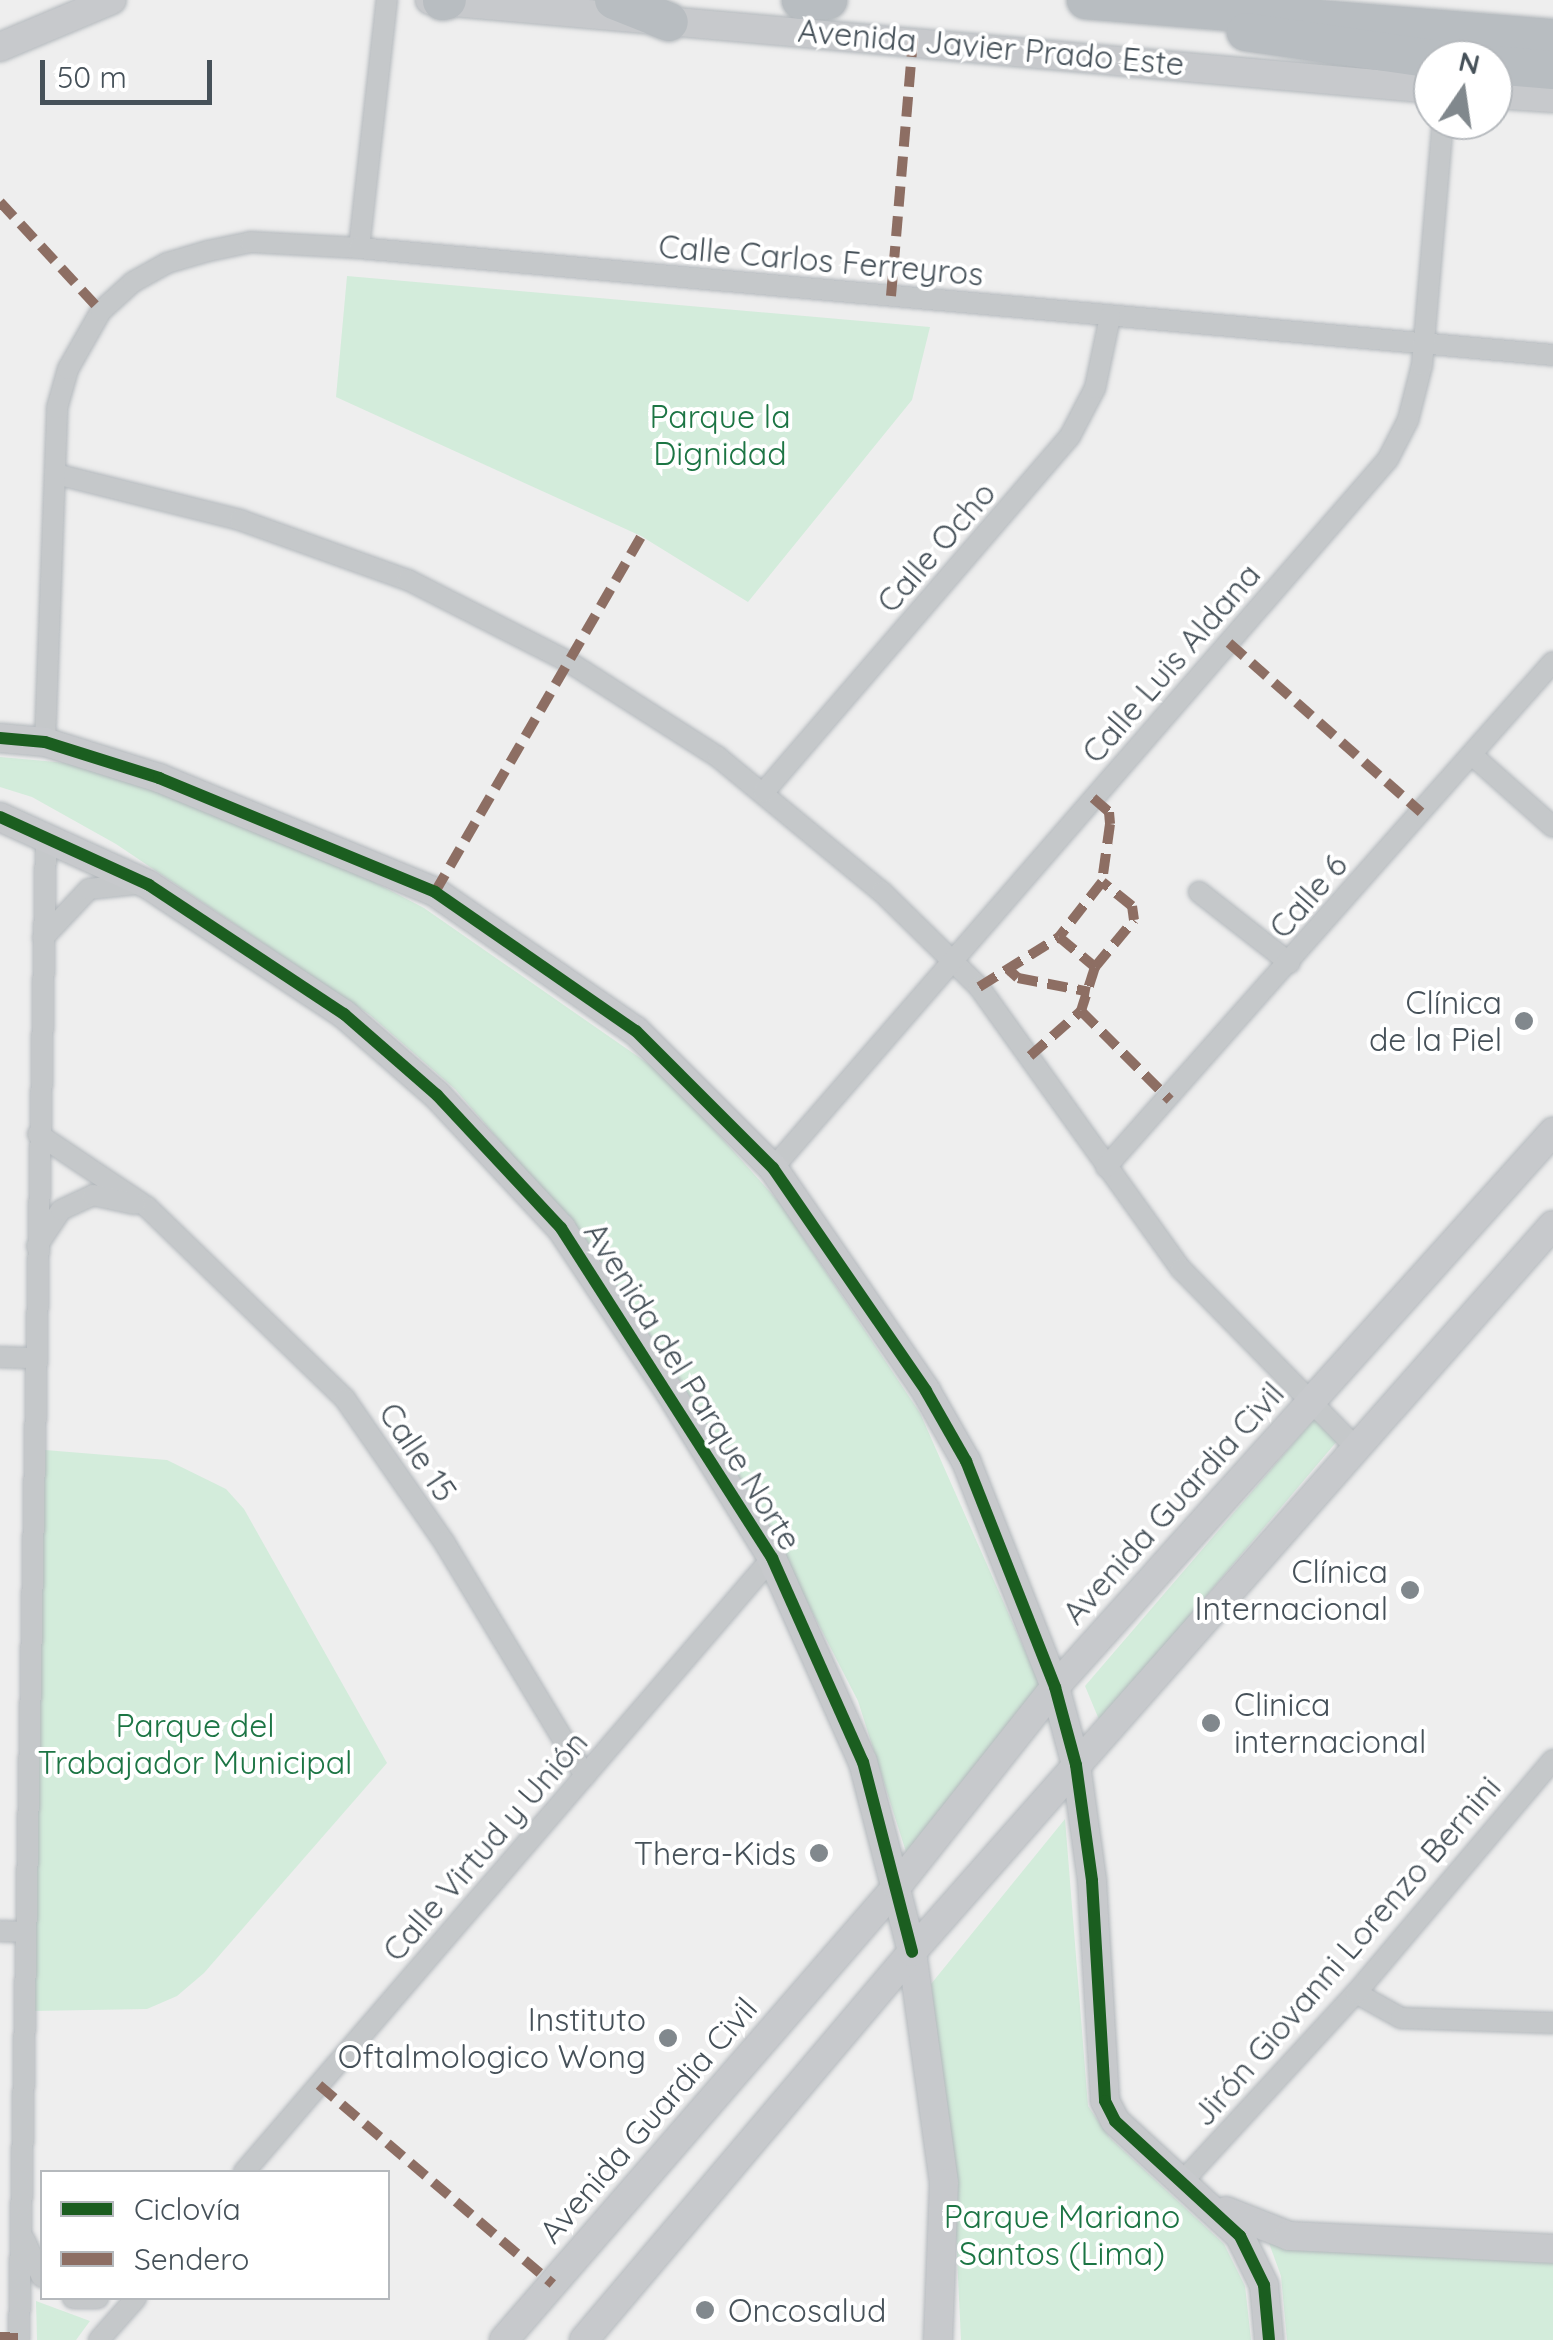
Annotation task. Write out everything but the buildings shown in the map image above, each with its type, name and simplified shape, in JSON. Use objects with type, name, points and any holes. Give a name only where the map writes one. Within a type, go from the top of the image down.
[{"type":"highway","points":[[614,0],[669,22]]},
{"type":"highway","points":[[800,0],[828,0]]},
{"type":"highway","name":"Avenida Javier Prado Este","points":[[1086,0],[1553,38]]},
{"type":"highway","points":[[1132,4],[1289,42],[1413,57]]},
{"type":"highway","points":[[1513,67],[1553,70]]},
{"type":"main road","points":[[0,48],[112,0]]},
{"type":"main road","name":"Avenida Javier Prado Este","points":[[428,0],[1413,87]]},
{"type":"main road","points":[[1513,95],[1553,98]]},
{"type":"main road","points":[[0,738],[45,742],[264,816],[435,892],[636,1031],[773,1168],[827,1240],[958,1447],[1056,1687],[1076,1765],[1092,1881],[1105,2100],[1114,2121],[1192,2190],[1254,2260],[1268,2310],[1269,2340]]},
{"type":"main road","name":"Avenida del Parque Norte","points":[[0,817],[148,886],[344,1014],[462,1122],[561,1228],[772,1558],[863,1762],[912,1952],[944,2184],[938,2340]]},
{"type":"main road","name":"Avenida Guardia Civil","points":[[504,2340],[897,1886],[1056,1687],[1553,1132]]},
{"type":"main road","points":[[584,2340],[912,1952],[1553,1224]]},
{"type":"main road","points":[[1192,2190],[1289,2236],[1553,2249]]},
{"type":"street","points":[[359,248],[387,0]]},
{"type":"street","name":"Calle Luis Aldana","points":[[773,1168],[1377,474],[1408,420],[1424,344],[1442,140]]},
{"type":"street","name":"Calle Carlos Ferreyros","points":[[56,474],[57,408],[68,368],[102,311],[166,263],[251,242],[359,248],[1553,355]]},
{"type":"street","name":"Calle Ocho","points":[[764,792],[1070,436],[1094,388],[1110,317]]},
{"type":"street","points":[[45,742],[56,474],[240,520],[408,580],[604,682],[764,792],[955,962],[1181,1269],[1308,1406],[1356,1448]]},
{"type":"street","name":"Calle 6","points":[[1106,1167],[1553,662]]},
{"type":"street","points":[[1472,756],[1553,827]]},
{"type":"street","points":[[18,2340],[46,838]]},
{"type":"street","points":[[42,939],[89,889],[118,882],[148,886]]},
{"type":"street","points":[[1199,892],[1290,963]]},
{"type":"street","name":"Calle 15","points":[[38,1134],[147,1206],[345,1399],[444,1542],[585,1776]]},
{"type":"street","points":[[37,1246],[61,1210],[93,1195],[147,1206]]},
{"type":"street","points":[[0,1357],[34,1358]]},
{"type":"street","name":"Calle Virtud y Unión","points":[[246,2170],[772,1558]]},
{"type":"street","name":"Jirón Giovanni Lorenzo Bernini","points":[[1192,2190],[1553,1760]]},
{"type":"street","points":[[0,1931],[25,1932]]},
{"type":"street","points":[[1356,1993],[1402,2018],[1553,2023]]},
{"type":"street","points":[[20,2228],[40,2273]]},
{"type":"street","points":[[100,2340],[134,2300]]},
{"type":"green space","name":"Parque la Dignidad","points":[[347,276],[930,327],[912,400],[748,602],[641,536],[336,397]]},
{"type":"green space","points":[[0,757],[67,763],[184,800],[320,854],[424,908],[666,1076],[780,1203],[920,1413],[1041,1687],[907,1855],[858,1701],[806,1600],[600,1262],[528,1174],[455,1089],[370,1015],[116,844],[32,797],[0,787]]},
{"type":"green space","points":[[1316,1417],[1338,1440],[1100,1722],[1085,1686]]},
{"type":"green space","name":"Parque del Trabajador Municipal","points":[[45,1450],[167,1460],[226,1489],[244,1509],[387,1763],[204,1973],[177,1996],[147,2009],[32,2011]]},
{"type":"green space","name":"Parque Mariano Santos (Lima)","points":[[1065,1819],[1088,2106],[1110,2138],[1224,2244],[1245,2286],[1251,2340],[961,2340],[953,2172],[931,1984]]},
{"type":"green space","points":[[1269,2243],[1553,2257],[1553,2340],[1287,2340],[1281,2276]]},
{"type":"green space","points":[[36,2301],[90,2321],[76,2340],[37,2340]]},
{"type":"marked path","points":[[891,296],[913,38]]},
{"type":"marked path","points":[[0,202],[101,311]]},
{"type":"marked path","points":[[435,892],[641,536]]},
{"type":"marked path","points":[[1229,643],[1421,812]]},
{"type":"marked path","points":[[1093,798],[1109,812],[1102,882],[1059,937],[1095,967],[1081,1011],[1170,1100]]},
{"type":"marked path","points":[[1095,967],[1134,920],[1132,906],[1102,882]]},
{"type":"marked path","points":[[979,987],[1059,937]]},
{"type":"marked path","points":[[1008,969],[1018,978],[1090,992]]},
{"type":"marked path","points":[[1030,1056],[1081,1011]]},
{"type":"marked path","points":[[319,2085],[553,2284]]},
{"type":"marked path","points":[[0,2337],[18,2338]]},
{"type":"cycle path","points":[[0,738],[45,742],[159,778],[435,892],[636,1031],[773,1168],[926,1391],[966,1461],[1055,1687],[1076,1765],[1092,1881],[1105,2101],[1115,2121],[1240,2236],[1264,2285],[1269,2340]]},
{"type":"cycle path","points":[[0,817],[149,885],[344,1014],[437,1095],[561,1228],[772,1558],[863,1762],[912,1952]]},
{"type":"place","name":"Clínica de la Piel","points":[[1524,1021]]},
{"type":"place","name":"Clínica Internacional","points":[[1410,1590]]},
{"type":"place","name":"Clinica internacional","points":[[1211,1723]]},
{"type":"place","name":"Thera-Kids","points":[[819,1853]]},
{"type":"place","name":"Instituto Oftalmologico Wong","points":[[668,2038]]},
{"type":"place","name":"Oncosalud","points":[[705,2310]]}]
